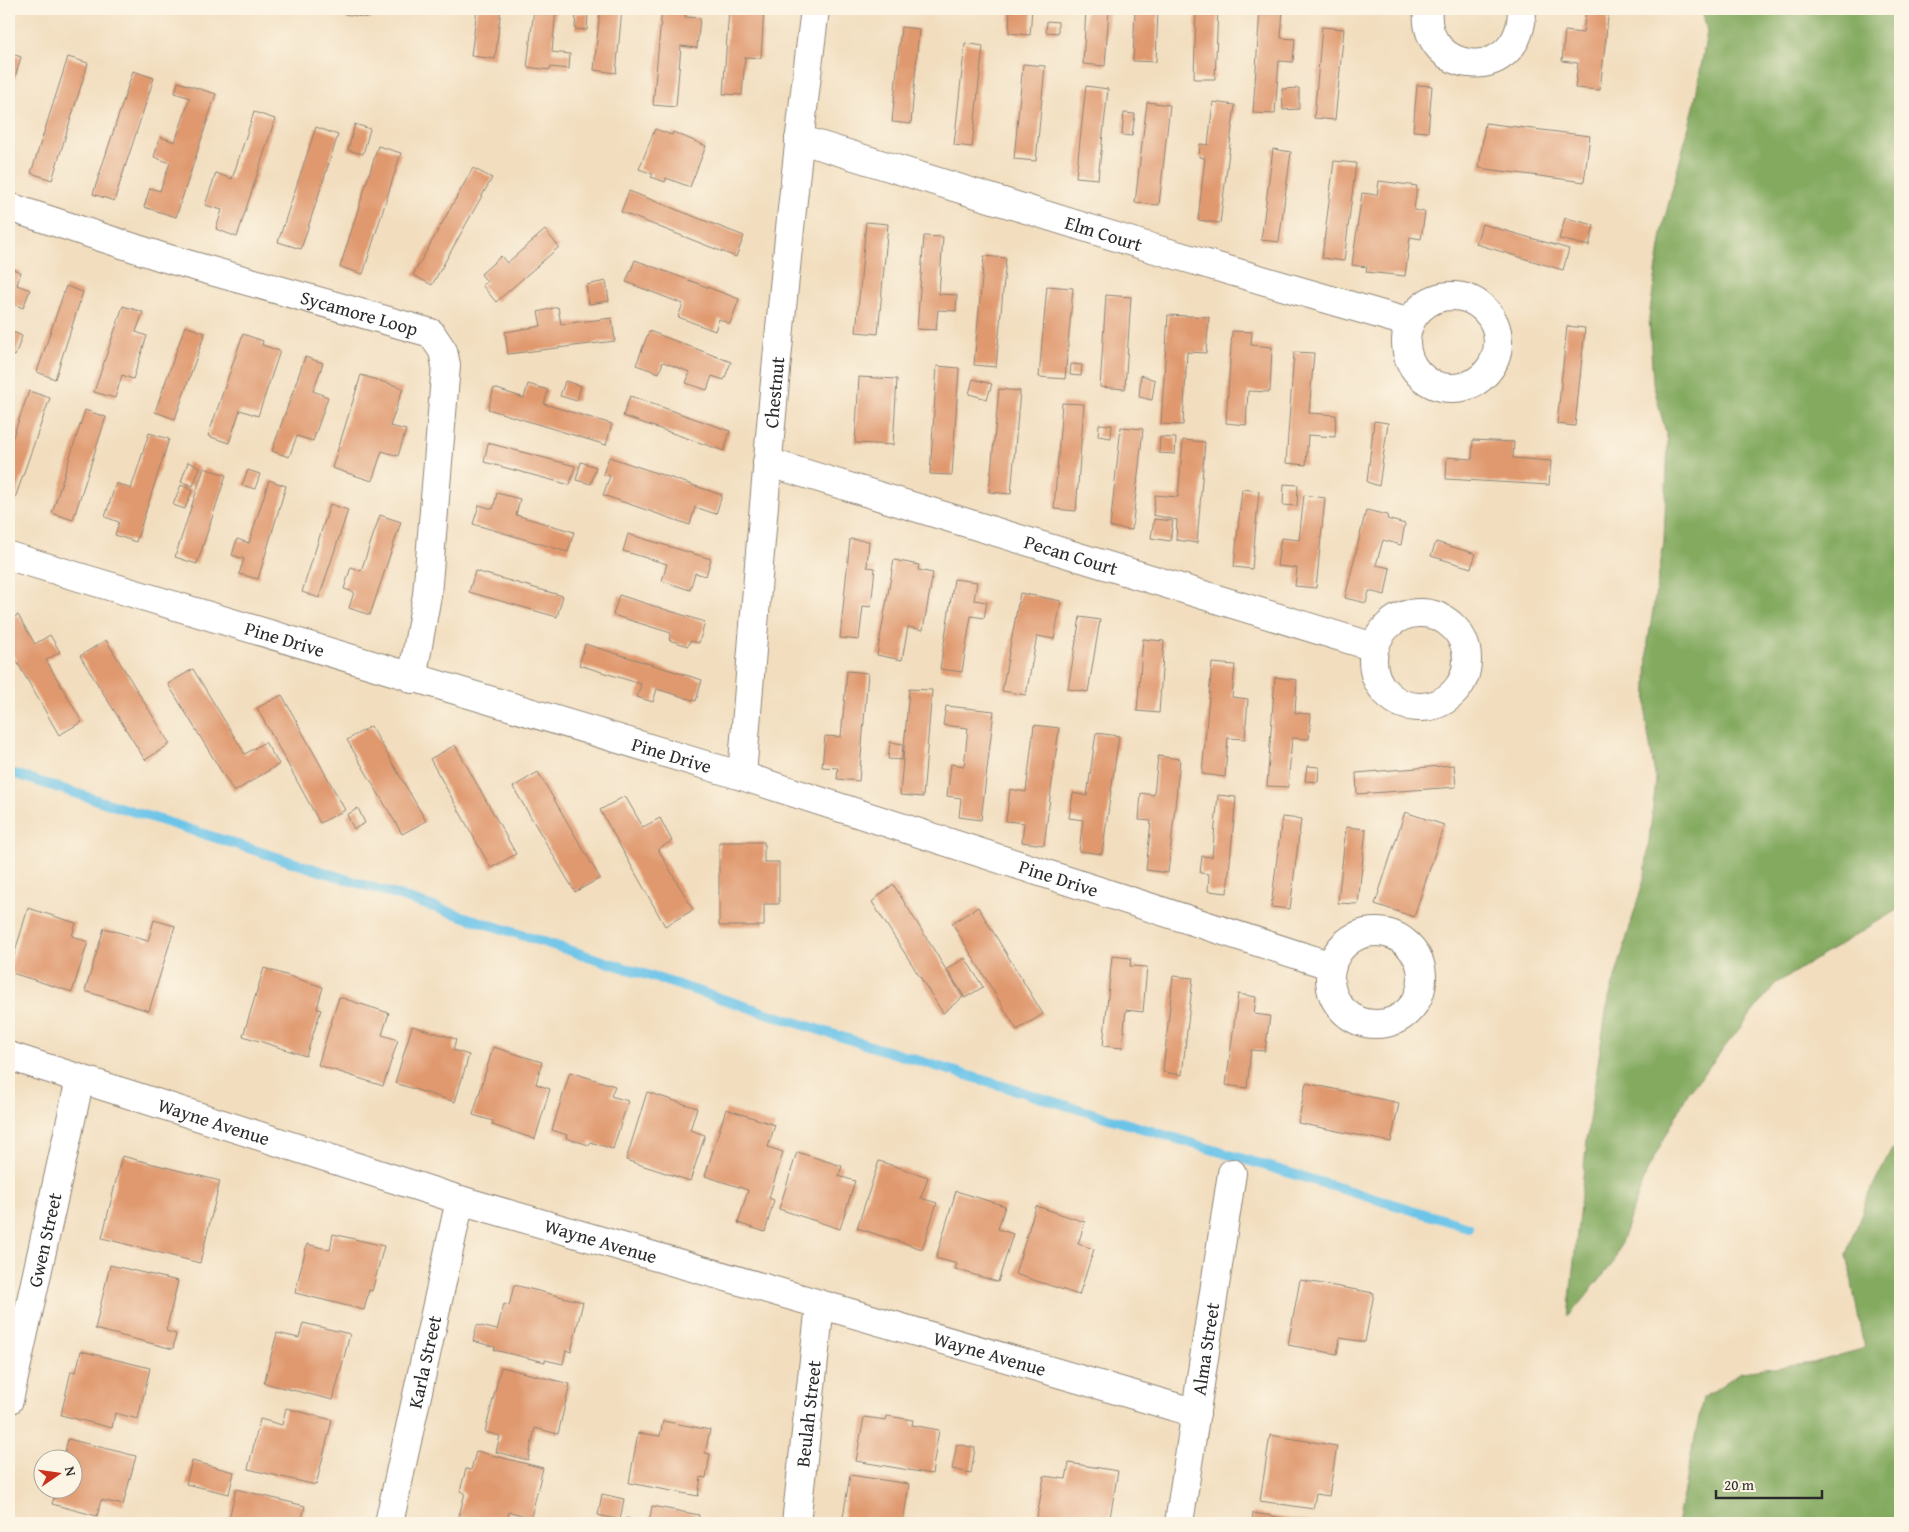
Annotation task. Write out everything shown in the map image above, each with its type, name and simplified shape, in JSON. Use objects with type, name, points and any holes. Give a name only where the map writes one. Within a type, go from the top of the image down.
[{"type":"street","name":"Chestnut","points":[[742,776],[767,462],[799,140],[815,9]]},
{"type":"street","points":[[1428,9],[1430,32],[1438,46],[1450,56],[1464,62],[1480,64],[1494,60],[1507,51],[1516,38],[1522,23],[1522,9]]},
{"type":"street","name":"Elm Court","points":[[799,140],[1152,248],[1410,323]]},
{"type":"street","name":"Sycamore Loop","points":[[9,207],[162,257],[431,334],[443,350],[446,366],[427,596],[412,679]]},
{"type":"street","name":"Pecan Court","points":[[767,462],[1374,647]]},
{"type":"street","name":"Pine Drive","points":[[9,556],[412,679],[742,776],[1332,966]]},
{"type":"street","name":"Wayne Avenue","points":[[9,1056],[460,1200],[1196,1414]]},
{"type":"street","name":"Gwen Street","points":[[9,1400],[80,1079]]},
{"type":"street","name":"Alma Street","points":[[1179,1523],[1232,1173]]},
{"type":"street","name":"Karla Street","points":[[389,1523],[460,1200]]},
{"type":"street","name":"Beulah Street","points":[[796,1523],[820,1305]]},
{"type":"green space","points":[[1702,9],[1900,9],[1900,908],[1775,984],[1688,1093],[1647,1171],[1614,1262],[1568,1317],[1589,1120],[1607,1006],[1645,875],[1656,781],[1646,722],[1648,641],[1664,542],[1668,441],[1653,383],[1649,317],[1664,221],[1694,107],[1707,32]]},
{"type":"green space","points":[[1900,1146],[1900,1523],[1677,1523],[1703,1398],[1741,1372],[1813,1363],[1864,1348],[1847,1255],[1866,1200],[1891,1150]]},
{"type":"building","points":[[344,9],[370,9],[369,18],[344,14]]},
{"type":"building","points":[[477,9],[501,9],[495,59],[471,56]]},
{"type":"building","points":[[534,9],[556,9],[552,52],[570,54],[569,69],[550,67],[550,70],[527,67]]},
{"type":"building","points":[[600,9],[622,9],[616,73],[594,70]]},
{"type":"building","points":[[662,9],[686,9],[685,17],[700,18],[697,48],[681,46],[676,107],[653,105]]},
{"type":"building","points":[[729,9],[764,9],[761,58],[745,57],[742,95],[723,94]]},
{"type":"building","points":[[1010,9],[1032,9],[1030,35],[1009,33]]},
{"type":"building","points":[[1086,9],[1109,9],[1105,66],[1083,64]]},
{"type":"building","points":[[1135,9],[1158,9],[1156,62],[1133,61]]},
{"type":"building","points":[[1196,9],[1218,9],[1215,79],[1194,79]]},
{"type":"building","points":[[1260,9],[1283,9],[1281,38],[1295,39],[1293,62],[1279,61],[1275,114],[1253,113]]},
{"type":"building","points":[[1586,9],[1609,9],[1600,90],[1575,88],[1578,63],[1562,61],[1565,31],[1583,33]]},
{"type":"building","points":[[576,13],[588,14],[587,30],[575,29]]},
{"type":"building","points":[[1047,21],[1058,22],[1058,33],[1046,32]]},
{"type":"building","points":[[901,27],[919,29],[911,124],[892,122]]},
{"type":"building","points":[[1322,27],[1344,29],[1335,120],[1314,118]]},
{"type":"building","points":[[965,43],[983,46],[972,147],[954,145]]},
{"type":"building","points":[[9,53],[21,57],[9,98]]},
{"type":"building","points":[[68,57],[88,63],[52,180],[31,173]]},
{"type":"building","points":[[1023,64],[1045,66],[1036,161],[1014,159]]},
{"type":"building","points":[[133,71],[154,78],[114,201],[93,194]]},
{"type":"building","points":[[178,82],[216,94],[176,217],[144,207],[150,188],[160,191],[170,163],[154,157],[160,137],[175,142],[190,98],[175,93]]},
{"type":"building","points":[[1417,85],[1432,86],[1428,132],[1413,131]]},
{"type":"building","points":[[1086,86],[1108,89],[1098,179],[1076,177]]},
{"type":"building","points":[[1299,88],[1299,109],[1283,110],[1282,89]]},
{"type":"building","points":[[1147,102],[1170,105],[1159,205],[1135,203]]},
{"type":"building","points":[[1213,102],[1235,105],[1220,223],[1198,220],[1205,158],[1199,157],[1200,144],[1208,145]]},
{"type":"building","points":[[254,112],[275,119],[237,237],[216,229],[222,210],[205,205],[216,173],[232,179]]},
{"type":"building","points":[[1124,113],[1135,114],[1132,136],[1122,135]]},
{"type":"building","points":[[1485,123],[1590,136],[1584,182],[1479,168]]},
{"type":"building","points":[[355,124],[370,129],[363,154],[348,150]]},
{"type":"building","points":[[316,127],[338,135],[301,249],[278,242]]},
{"type":"building","points":[[655,129],[672,135],[673,132],[706,146],[690,187],[666,178],[665,182],[651,177],[653,174],[639,169]]},
{"type":"building","points":[[378,146],[401,153],[363,274],[340,267]]},
{"type":"building","points":[[1273,149],[1291,152],[1279,242],[1261,240]]},
{"type":"building","points":[[1334,161],[1356,163],[1344,261],[1322,258]]},
{"type":"building","points":[[473,168],[492,178],[432,285],[413,275]]},
{"type":"building","points":[[1379,181],[1417,186],[1414,210],[1425,212],[1421,239],[1410,237],[1405,276],[1366,272],[1367,267],[1352,265],[1362,193],[1377,195]]},
{"type":"building","points":[[629,191],[744,236],[736,257],[621,212]]},
{"type":"building","points":[[1565,218],[1594,225],[1589,246],[1559,239]]},
{"type":"building","points":[[866,222],[888,224],[878,334],[856,332]]},
{"type":"building","points":[[1482,224],[1569,249],[1563,270],[1476,244]]},
{"type":"building","points":[[545,230],[559,247],[496,302],[482,285],[487,282],[481,274],[501,256],[507,263]]},
{"type":"building","points":[[924,236],[943,237],[939,294],[957,295],[956,311],[938,310],[936,330],[917,329]]},
{"type":"building","points":[[984,256],[1006,258],[996,367],[974,365]]},
{"type":"building","points":[[635,260],[739,299],[730,324],[719,319],[715,331],[678,317],[683,304],[626,282]]},
{"type":"building","points":[[9,268],[21,272],[17,285],[30,290],[23,308],[11,303],[9,310]]},
{"type":"building","points":[[606,281],[609,301],[589,304],[586,285]]},
{"type":"building","points":[[66,286],[83,292],[55,379],[37,372]]},
{"type":"building","points":[[1047,286],[1073,288],[1065,379],[1039,377]]},
{"type":"building","points":[[1106,295],[1131,297],[1125,389],[1100,387]]},
{"type":"building","points":[[123,306],[143,312],[136,332],[147,336],[133,379],[122,375],[115,398],[94,392]]},
{"type":"building","points":[[558,307],[561,324],[612,318],[615,341],[508,354],[505,332],[541,326],[538,312]]},
{"type":"building","points":[[1168,315],[1209,317],[1206,353],[1187,352],[1183,425],[1161,424]]},
{"type":"building","points":[[185,326],[205,333],[175,419],[155,412]]},
{"type":"building","points":[[1567,326],[1585,328],[1575,426],[1557,424]]},
{"type":"building","points":[[9,330],[22,336],[15,356],[9,354]]},
{"type":"building","points":[[649,331],[731,362],[724,380],[712,376],[707,390],[686,383],[690,372],[663,362],[659,373],[636,365]]},
{"type":"building","points":[[1232,331],[1252,332],[1251,345],[1272,347],[1270,392],[1248,391],[1246,425],[1226,423]]},
{"type":"building","points":[[243,334],[263,341],[262,345],[280,351],[258,416],[240,410],[229,443],[208,436]]},
{"type":"building","points":[[1294,352],[1314,353],[1309,413],[1336,415],[1335,437],[1308,435],[1306,465],[1286,463]]},
{"type":"building","points":[[305,357],[323,363],[313,391],[328,397],[313,441],[297,436],[289,457],[272,451]]},
{"type":"building","points":[[1071,364],[1082,365],[1081,376],[1070,375]]},
{"type":"building","points":[[937,366],[959,368],[952,475],[930,474]]},
{"type":"building","points":[[361,375],[403,388],[390,426],[406,430],[398,456],[382,451],[372,481],[332,468]]},
{"type":"building","points":[[1141,375],[1155,380],[1152,400],[1139,397]]},
{"type":"building","points":[[859,377],[897,379],[893,445],[855,443]]},
{"type":"building","points":[[973,379],[992,384],[987,399],[969,394]]},
{"type":"building","points":[[565,381],[581,386],[577,401],[560,396]]},
{"type":"building","points":[[528,384],[548,390],[544,404],[612,424],[606,445],[488,409],[494,388],[524,398]]},
{"type":"building","points":[[999,389],[1020,391],[1011,494],[989,492]]},
{"type":"building","points":[[29,391],[50,398],[14,501],[9,499],[9,448]]},
{"type":"building","points":[[630,396],[730,431],[724,451],[623,416]]},
{"type":"building","points":[[1062,403],[1084,404],[1076,511],[1054,509]]},
{"type":"building","points":[[85,410],[106,417],[73,520],[52,513]]},
{"type":"building","points":[[1374,421],[1388,423],[1379,486],[1367,482]]},
{"type":"building","points":[[1099,424],[1112,425],[1111,438],[1098,436]]},
{"type":"building","points":[[1121,427],[1143,429],[1132,530],[1110,527]]},
{"type":"building","points":[[149,433],[169,439],[136,542],[115,535],[119,522],[105,517],[116,483],[131,489]]},
{"type":"building","points":[[1160,437],[1176,438],[1175,454],[1159,453]]},
{"type":"building","points":[[1183,440],[1205,442],[1197,543],[1176,540],[1177,520],[1153,515],[1155,495],[1178,497]]},
{"type":"building","points":[[1473,440],[1514,442],[1513,458],[1551,461],[1549,485],[1446,479],[1447,457],[1472,459]]},
{"type":"building","points":[[488,443],[575,466],[570,485],[484,462]]},
{"type":"building","points":[[609,457],[722,495],[716,514],[695,507],[690,525],[603,495],[610,476],[603,474]]},
{"type":"building","points":[[188,462],[200,467],[193,486],[181,482]]},
{"type":"building","points":[[581,462],[596,467],[591,484],[576,480]]},
{"type":"building","points":[[204,468],[226,475],[197,564],[175,557]]},
{"type":"building","points":[[248,470],[260,474],[255,489],[242,485]]},
{"type":"building","points":[[269,480],[286,486],[258,579],[239,574],[244,559],[232,555],[237,539],[249,543]]},
{"type":"building","points":[[1284,484],[1298,485],[1297,506],[1283,505]]},
{"type":"building","points":[[181,485],[192,490],[185,509],[173,505]]},
{"type":"building","points":[[1242,489],[1259,491],[1252,569],[1234,567]]},
{"type":"building","points":[[497,493],[520,499],[516,515],[574,532],[568,552],[473,524],[479,505],[493,509]]},
{"type":"building","points":[[1304,495],[1325,498],[1316,588],[1295,586],[1297,568],[1277,566],[1281,538],[1299,540]]},
{"type":"building","points":[[330,504],[348,510],[319,598],[302,592]]},
{"type":"building","points":[[1366,510],[1388,515],[1387,519],[1405,524],[1401,545],[1383,540],[1376,565],[1390,568],[1385,595],[1369,591],[1366,603],[1345,598]]},
{"type":"building","points":[[380,515],[401,522],[370,615],[349,608],[354,592],[344,589],[351,567],[361,571]]},
{"type":"building","points":[[1154,519],[1173,521],[1170,541],[1151,538]]},
{"type":"building","points":[[628,534],[711,559],[706,576],[695,573],[690,590],[662,581],[667,564],[623,551]]},
{"type":"building","points":[[850,539],[869,541],[867,567],[875,568],[871,607],[863,606],[859,640],[840,638]]},
{"type":"building","points":[[1436,542],[1476,554],[1471,568],[1431,556]]},
{"type":"building","points":[[894,560],[919,565],[918,570],[933,573],[923,630],[908,627],[902,660],[877,655]]},
{"type":"building","points":[[475,571],[563,596],[557,617],[469,592]]},
{"type":"building","points":[[954,579],[977,582],[974,600],[987,602],[984,618],[971,616],[962,672],[940,669]]},
{"type":"building","points":[[1020,593],[1061,601],[1054,639],[1037,636],[1026,695],[1002,691]]},
{"type":"building","points":[[619,595],[705,622],[699,643],[690,641],[688,646],[669,640],[671,633],[613,615]]},
{"type":"building","points":[[18,615],[35,644],[50,635],[60,652],[46,660],[82,722],[59,735],[9,648],[9,620]]},
{"type":"building","points":[[1080,617],[1100,620],[1088,692],[1068,689]]},
{"type":"building","points":[[1143,639],[1164,641],[1159,713],[1137,711]]},
{"type":"building","points":[[106,640],[170,744],[145,760],[80,656]]},
{"type":"building","points":[[585,644],[702,680],[696,701],[657,689],[653,702],[637,697],[641,684],[579,665]]},
{"type":"building","points":[[1212,663],[1235,665],[1232,697],[1248,699],[1245,739],[1228,738],[1225,777],[1202,774]]},
{"type":"building","points":[[193,669],[245,754],[265,742],[279,764],[234,792],[168,684]]},
{"type":"building","points":[[847,671],[868,673],[859,781],[837,779],[838,768],[822,767],[825,736],[841,737]]},
{"type":"building","points":[[1275,677],[1297,680],[1295,713],[1311,714],[1309,739],[1292,738],[1288,787],[1267,786]]},
{"type":"building","points":[[909,689],[932,690],[923,797],[900,795]]},
{"type":"building","points":[[282,695],[345,810],[320,823],[257,708]]},
{"type":"building","points":[[946,706],[994,711],[981,820],[959,817],[961,798],[947,796],[951,764],[964,766],[968,728],[943,725]]},
{"type":"building","points":[[1034,725],[1059,728],[1044,845],[1022,842],[1024,823],[1006,821],[1010,789],[1026,792]]},
{"type":"building","points":[[371,726],[426,821],[402,834],[347,740]]},
{"type":"building","points":[[1096,733],[1119,736],[1102,854],[1079,851],[1083,820],[1069,818],[1073,793],[1087,796]]},
{"type":"building","points":[[890,742],[903,744],[902,760],[888,759]]},
{"type":"building","points":[[455,745],[516,854],[491,868],[430,759]]},
{"type":"building","points":[[1158,756],[1180,759],[1168,873],[1146,870],[1151,821],[1139,820],[1141,793],[1154,795]]},
{"type":"building","points":[[1454,765],[1456,787],[1357,794],[1356,773]]},
{"type":"building","points":[[1307,766],[1319,767],[1318,782],[1305,781]]},
{"type":"building","points":[[538,772],[600,878],[575,892],[513,787]]},
{"type":"building","points":[[1218,795],[1236,797],[1227,893],[1208,891],[1209,874],[1200,873],[1202,856],[1212,857]]},
{"type":"building","points":[[625,796],[643,827],[660,818],[672,841],[658,849],[693,910],[665,926],[600,810]]},
{"type":"building","points":[[358,808],[365,823],[354,829],[347,815]]},
{"type":"building","points":[[1405,812],[1444,825],[1414,917],[1375,904]]},
{"type":"building","points":[[1282,817],[1301,819],[1290,909],[1271,907]]},
{"type":"building","points":[[1346,827],[1366,829],[1358,904],[1338,903]]},
{"type":"building","points":[[719,842],[764,842],[764,862],[779,862],[779,904],[764,904],[764,926],[719,926]]},
{"type":"building","points":[[893,884],[963,997],[943,1013],[872,902]]},
{"type":"building","points":[[978,907],[1043,1014],[1017,1030],[952,923]]},
{"type":"building","points":[[28,908],[76,923],[72,936],[88,942],[72,992],[9,972]]},
{"type":"building","points":[[154,920],[175,926],[149,1011],[85,991],[104,928],[148,941]]},
{"type":"building","points":[[1112,956],[1131,958],[1130,966],[1147,967],[1143,1012],[1126,1010],[1122,1048],[1103,1046]]},
{"type":"building","points":[[965,958],[983,987],[965,998],[947,969]]},
{"type":"building","points":[[264,968],[323,987],[317,1008],[321,1010],[306,1056],[243,1036]]},
{"type":"building","points":[[1173,976],[1193,978],[1182,1075],[1163,1072]]},
{"type":"building","points":[[1238,994],[1256,997],[1254,1014],[1270,1016],[1265,1051],[1251,1050],[1247,1088],[1226,1085]]},
{"type":"building","points":[[339,997],[389,1013],[382,1035],[398,1040],[383,1086],[318,1065]]},
{"type":"building","points":[[412,1026],[456,1039],[453,1050],[469,1055],[455,1102],[395,1083]]},
{"type":"building","points":[[493,1047],[542,1062],[536,1084],[550,1089],[535,1139],[492,1125],[493,1121],[473,1115]]},
{"type":"building","points":[[570,1072],[615,1086],[611,1096],[628,1101],[613,1149],[590,1142],[589,1145],[566,1138],[567,1135],[552,1130]]},
{"type":"building","points":[[1306,1083],[1399,1103],[1391,1142],[1298,1123]]},
{"type":"building","points":[[647,1092],[697,1108],[690,1130],[705,1135],[690,1181],[626,1160]]},
{"type":"building","points":[[726,1109],[775,1125],[768,1147],[783,1152],[769,1198],[774,1200],[765,1232],[738,1223],[748,1190],[705,1176]]},
{"type":"building","points":[[797,1152],[842,1166],[839,1176],[855,1181],[840,1229],[779,1209]]},
{"type":"building","points":[[122,1156],[220,1181],[200,1263],[102,1238]]},
{"type":"building","points":[[879,1161],[928,1177],[921,1198],[937,1203],[922,1249],[857,1228]]},
{"type":"building","points":[[956,1191],[1005,1206],[998,1229],[1013,1234],[998,1282],[955,1269],[957,1264],[936,1258]]},
{"type":"building","points":[[1036,1206],[1085,1222],[1078,1244],[1094,1249],[1079,1295],[1015,1274]]},
{"type":"building","points":[[333,1234],[384,1246],[372,1291],[369,1290],[364,1310],[295,1293],[307,1244],[330,1250]]},
{"type":"building","points":[[110,1265],[178,1281],[166,1331],[176,1334],[173,1349],[95,1329]]},
{"type":"building","points":[[1300,1280],[1374,1293],[1365,1342],[1340,1338],[1337,1354],[1288,1345]]},
{"type":"building","points":[[514,1285],[583,1302],[571,1352],[566,1350],[563,1364],[545,1360],[545,1362],[494,1350],[495,1347],[473,1341],[477,1325],[497,1330],[504,1304],[509,1306]]},
{"type":"building","points":[[303,1323],[350,1334],[333,1400],[264,1383],[277,1333],[299,1338]]},
{"type":"building","points":[[81,1351],[150,1368],[138,1419],[115,1413],[112,1428],[61,1415],[71,1371],[76,1372]]},
{"type":"building","points":[[501,1367],[570,1384],[558,1434],[535,1428],[528,1460],[496,1452],[500,1436],[485,1432]]},
{"type":"building","points":[[286,1408],[332,1420],[316,1485],[248,1469],[260,1419],[282,1425]]},
{"type":"building","points":[[887,1416],[913,1420],[912,1425],[939,1430],[932,1474],[856,1461],[864,1417],[886,1420]]},
{"type":"building","points":[[663,1421],[710,1430],[705,1453],[710,1454],[706,1478],[701,1477],[698,1496],[629,1483],[638,1433],[660,1436]]},
{"type":"building","points":[[1270,1435],[1337,1446],[1329,1496],[1316,1494],[1313,1509],[1260,1501]]},
{"type":"building","points":[[68,1439],[136,1456],[123,1505],[101,1500],[97,1516],[52,1504],[53,1500],[82,1500],[82,1450],[65,1450]]},
{"type":"building","points":[[957,1444],[975,1448],[971,1473],[952,1469]]},
{"type":"building","points":[[476,1451],[543,1468],[531,1517],[509,1512],[507,1523],[488,1523],[459,1516],[465,1493],[460,1491],[466,1469],[471,1470]]},
{"type":"building","points":[[192,1461],[234,1472],[229,1494],[186,1484]]},
{"type":"building","points":[[1069,1463],[1118,1471],[1109,1523],[1036,1523],[1044,1476],[1066,1479]]},
{"type":"building","points":[[850,1475],[909,1484],[903,1523],[842,1523]]},
{"type":"building","points":[[236,1489],[305,1506],[301,1523],[228,1523]]},
{"type":"building","points":[[602,1494],[624,1499],[620,1520],[598,1515]]},
{"type":"building","points":[[652,1506],[699,1515],[698,1523],[649,1523]]},
{"type":"building","points":[[1253,1513],[1309,1522],[1252,1523]]},
{"type":"building","points":[[626,1518],[649,1523],[625,1523]]},
{"type":"waterway","points":[[9,772],[867,1045],[1468,1227]]}]
